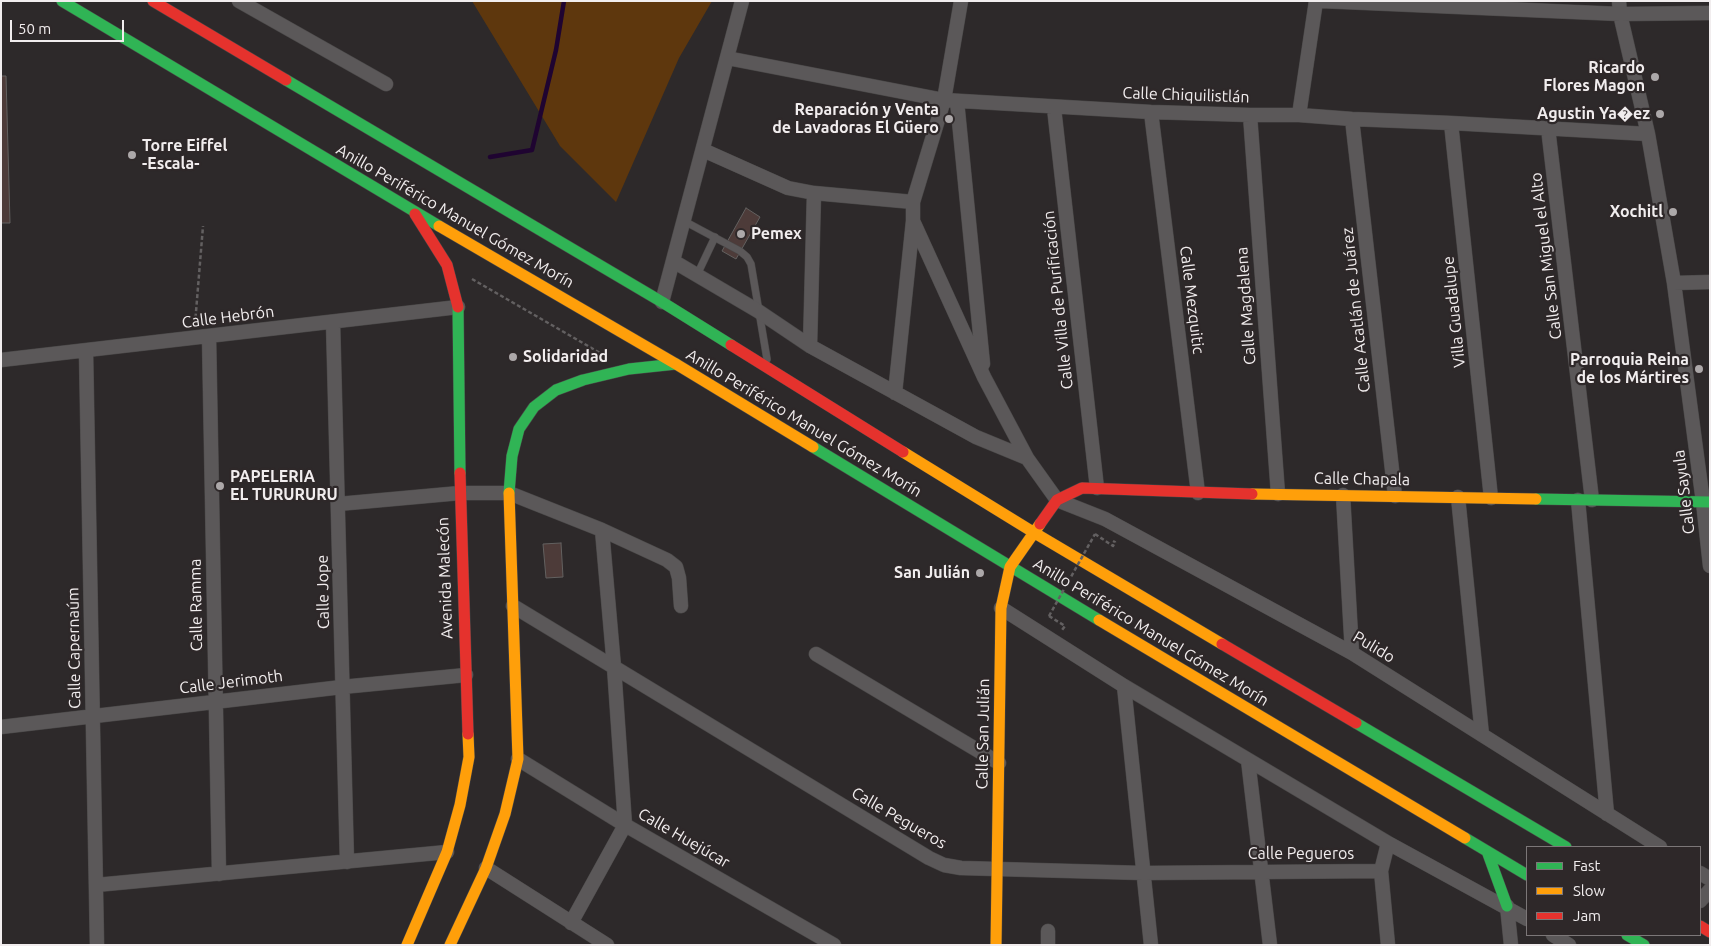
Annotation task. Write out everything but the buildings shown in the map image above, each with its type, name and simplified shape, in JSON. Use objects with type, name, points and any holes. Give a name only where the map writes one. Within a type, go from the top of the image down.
[{"type":"main road","name":"Anillo Periférico Manuel Gómez Morín","points":[[62,1],[413,211],[676,364],[1010,567],[1526,874]]},
{"type":"main road","name":"Anillo Periférico Manuel Gómez Morín","points":[[153,1],[662,302],[1033,532],[1564,846]]},
{"type":"main road","name":"Avenida Malecón","points":[[407,945],[447,852],[460,805],[469,757],[460,493],[458,307],[447,265],[413,211]]},
{"type":"main road","points":[[450,945],[486,868],[505,814],[518,759],[510,493],[512,456],[519,429],[534,407],[556,390],[583,380],[629,369],[676,364]]},
{"type":"main road","name":"Calle Chapala","points":[[1033,532],[1057,500],[1069,492],[1082,488],[1198,493],[1706,502]]},
{"type":"main road","name":"Calle San Julián","points":[[996,945],[1001,608],[1010,567],[1033,532]]},
{"type":"main road","points":[[1487,852],[1507,906]]},
{"type":"main road","points":[[1629,936],[1644,945]]},
{"type":"street","points":[[239,1],[386,84]]},
{"type":"street","points":[[662,302],[742,1]]},
{"type":"street","points":[[961,1],[951,101],[984,377]]},
{"type":"street","points":[[1299,114],[1316,1]]},
{"type":"street","points":[[1321,1],[1708,9]]},
{"type":"street","name":"Calle Sayula","points":[[1619,7],[1648,134],[1674,283],[1706,502],[1710,566]]},
{"type":"street","name":"Calle Chiquilistlán","points":[[727,58],[951,101],[1151,112],[1250,115],[1299,114],[1352,119],[1648,134]]},
{"type":"street","points":[[895,393],[913,220],[913,202],[951,101]]},
{"type":"street","name":"Calle Villa de Purificación","points":[[1054,108],[1097,488]]},
{"type":"street","name":"Calle Mezquitic","points":[[1151,112],[1198,493]]},
{"type":"street","name":"Calle Magdalena","points":[[1250,115],[1278,494]]},
{"type":"street","name":"Calle Acatlán de Juárez","points":[[1352,119],[1394,496]]},
{"type":"street","name":"Villa Guadalupe","points":[[1450,123],[1492,498]]},
{"type":"street","name":"Calle San Miguel el Alto","points":[[1548,128],[1592,500]]},
{"type":"street","points":[[702,150],[788,188],[814,193],[913,202]]},
{"type":"street","points":[[810,346],[814,193]]},
{"type":"street","points":[[913,220],[984,377],[1027,458],[1057,500]]},
{"type":"street","points":[[673,261],[758,311],[810,346],[976,437],[1027,458]]},
{"type":"street","points":[[1674,283],[1710,282]]},
{"type":"street","name":"Calle Hebrón","points":[[1,360],[458,307]]},
{"type":"street","name":"Calle Jope","points":[[333,322],[347,862]]},
{"type":"street","name":"Calle Ramma","points":[[209,336],[219,874]]},
{"type":"street","name":"Calle Capernaúm","points":[[86,351],[97,945]]},
{"type":"street","points":[[338,504],[460,493],[510,493],[602,530],[667,560],[676,567],[679,578],[681,606]]},
{"type":"street","points":[[1342,495],[1352,653]]},
{"type":"street","points":[[1458,497],[1482,735]]},
{"type":"street","name":"Pulido","points":[[1057,500],[1104,519],[1352,653],[1658,846]]},
{"type":"street","points":[[1578,500],[1607,814]]},
{"type":"street","points":[[571,923],[626,825],[602,530]]},
{"type":"street","name":"Calle Pegueros","points":[[513,606],[929,858],[944,865],[961,868],[1143,872],[1381,871]]},
{"type":"street","points":[[1001,608],[1124,686],[1388,843],[1507,906],[1526,918]]},
{"type":"street","points":[[816,654],[999,762]]},
{"type":"street","name":"Calle Jerimoth","points":[[1,727],[342,687],[466,675]]},
{"type":"street","points":[[1124,686],[1151,945]]},
{"type":"street","name":"Calle Huejúcar","points":[[518,759],[626,825],[834,945]]},
{"type":"street","points":[[1248,760],[1263,871],[1270,945]]},
{"type":"street","points":[[1388,843],[1381,871],[1388,945]]},
{"type":"street","points":[[96,885],[447,852]]},
{"type":"street","points":[[486,868],[607,945]]},
{"type":"street","points":[[1701,900],[1710,890]]},
{"type":"street","points":[[1507,906],[1511,945]]},
{"type":"street","points":[[1555,936],[1569,945]]},
{"type":"lane","points":[[684,220],[740,251],[751,264],[768,368]]},
{"type":"lane","points":[[697,275],[715,237]]},
{"type":"path","points":[[193,338],[203,226]]},
{"type":"path","points":[[447,265],[603,354]]},
{"type":"path","points":[[1049,616],[1095,534]]},
{"type":"shaded area","points":[[472,1],[712,1],[679,58],[616,202],[560,146]]},
{"type":"waterway","points":[[490,157],[532,150],[556,50],[564,1]]},
{"type":"traffic: fast","points":[[62,1],[439,226]]},
{"type":"traffic: fast","points":[[286,80],[662,302],[731,345]]},
{"type":"traffic: fast","points":[[458,307],[460,473]]},
{"type":"traffic: fast","points":[[509,493],[512,456],[519,429],[534,407],[556,390],[583,380],[629,369],[676,364]]},
{"type":"traffic: fast","points":[[813,447],[1099,620]]},
{"type":"traffic: fast","points":[[1536,499],[1710,502]]},
{"type":"traffic: fast","points":[[1356,723],[1564,846]]},
{"type":"traffic: fast","points":[[1465,838],[1526,874]]},
{"type":"traffic: fast","points":[[1487,851],[1507,906]]},
{"type":"traffic: fast","points":[[1629,936],[1644,945]]},
{"type":"traffic: slow","points":[[439,226],[676,364],[813,447]]},
{"type":"traffic: slow","points":[[903,452],[1033,532],[1222,644]]},
{"type":"traffic: slow","points":[[450,945],[486,868],[505,814],[518,759],[509,493]]},
{"type":"traffic: slow","points":[[1252,494],[1536,499]]},
{"type":"traffic: slow","points":[[996,945],[1001,608],[1010,567],[1040,524]]},
{"type":"traffic: slow","points":[[1099,620],[1465,838]]},
{"type":"traffic: slow","points":[[407,945],[447,852],[460,805],[469,757],[468,734]]},
{"type":"traffic: jam","points":[[153,1],[286,80]]},
{"type":"traffic: jam","points":[[415,214],[447,265],[458,307]]},
{"type":"traffic: jam","points":[[731,345],[903,452]]},
{"type":"traffic: jam","points":[[460,473],[468,734]]},
{"type":"traffic: jam","points":[[1040,524],[1057,500],[1082,488],[1252,494]]},
{"type":"traffic: jam","points":[[1222,644],[1356,723]]},
{"type":"traffic: jam","points":[[1701,927],[1710,932]]},
{"type":"place","name":"Ricardo Flores Magon","points":[[1655,77]]},
{"type":"place","name":"Agustin Ya�ez","points":[[1660,114]]},
{"type":"place","name":"Reparación y Venta de Lavadoras El Güero","points":[[949,119]]},
{"type":"place","name":"Torre Eiffel -Escala-","points":[[132,155]]},
{"type":"place","name":"Xochitl","points":[[1673,212]]},
{"type":"place","name":"Pemex","points":[[741,234]]},
{"type":"place","name":"Solidaridad","points":[[513,357]]},
{"type":"place","name":"Parroquia Reina de los Mártires","points":[[1699,369]]},
{"type":"place","name":"PAPELERIA EL TURURURU","points":[[220,486]]},
{"type":"place","name":"San Julián","points":[[980,573]]}]
